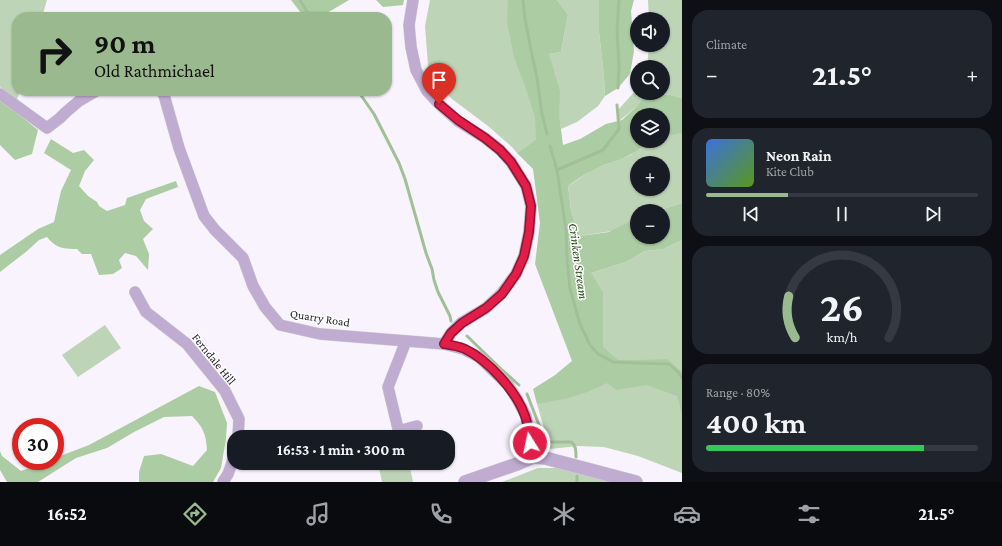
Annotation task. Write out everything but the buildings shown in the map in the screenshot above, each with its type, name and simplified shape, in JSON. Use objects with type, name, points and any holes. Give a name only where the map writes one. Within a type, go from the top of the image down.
[{"type":"street","points":[[413,0],[409,25],[411,47],[416,70],[427,90],[439,104],[458,120],[500,150],[511,162],[526,186],[531,206],[529,232],[524,256],[516,274],[502,294],[486,308],[462,323],[451,333],[444,344]]},
{"type":"street","points":[[0,94],[47,128],[79,101],[88,96]]},
{"type":"street","name":"Quarry Road","points":[[164,96],[179,148],[204,216],[215,230],[243,258],[253,286],[265,307],[280,325],[320,334],[444,344],[463,349],[478,357],[508,385],[526,416],[533,457]]},
{"type":"street","name":"Ferndale Hill","points":[[135,292],[146,312],[187,344],[225,392],[239,419],[238,430]]},
{"type":"street","points":[[398,430],[388,387],[406,341]]},
{"type":"street","points":[[408,430],[417,426]]},
{"type":"street","points":[[465,482],[533,457],[545,458],[636,482]]},
{"type":"street","points":[[223,482],[229,470]]},
{"type":"green space","points":[[0,0],[47,0],[43,12],[12,12],[12,96],[18,96],[16,102],[0,87]]},
{"type":"green space","points":[[291,0],[349,0],[329,12],[300,12]]},
{"type":"green space","points":[[376,0],[404,0],[403,5],[383,7]]},
{"type":"green space","points":[[430,0],[514,0],[545,135],[536,139],[517,153],[488,126],[452,99],[434,81],[428,65],[425,26]]},
{"type":"green space","points":[[508,0],[557,0],[568,15],[561,52],[549,54],[560,91],[559,114],[563,145],[580,139],[606,124],[622,120],[630,113],[630,148],[640,148],[629,155],[591,171],[568,186],[571,211],[580,236],[609,232],[630,221],[630,244],[670,244],[670,207],[682,203],[682,240],[663,249],[645,251],[626,262],[591,273],[603,292],[603,347],[618,360],[667,359],[682,372],[682,414],[677,396],[647,385],[616,390],[607,383],[569,398],[537,404],[533,389],[555,375],[572,361],[535,264],[540,223],[533,169],[517,153],[536,139],[535,117],[514,57],[507,23]]},
{"type":"green space","points":[[557,0],[599,0],[599,32],[605,96],[598,106],[577,122],[561,129],[549,54],[561,52],[568,15]]},
{"type":"green space","points":[[599,0],[634,0],[630,12],[630,52],[634,52],[632,60],[630,60],[630,74],[618,88],[605,96],[604,76],[599,32]]},
{"type":"green space","points":[[648,0],[682,0],[682,98],[670,95],[670,60],[648,60],[648,52],[670,52],[670,12],[649,12]]},
{"type":"green space","points":[[670,95],[682,98],[682,133],[671,135],[670,108],[635,108],[641,100],[670,100]]},
{"type":"green space","points":[[630,97],[630,100],[641,100],[635,108],[630,108],[630,112],[618,122],[617,111]]},
{"type":"green space","points":[[0,99],[38,130],[32,154],[15,160],[0,145]]},
{"type":"green space","points":[[682,129],[682,203],[670,207],[670,204],[630,204],[630,221],[612,231],[580,236],[571,211],[568,186],[594,169],[631,155],[639,148],[670,148],[670,130]]},
{"type":"green space","points":[[51,139],[73,153],[84,150],[94,160],[85,171],[79,186],[88,196],[97,202],[99,206],[107,211],[125,205],[127,198],[176,181],[178,187],[146,199],[140,210],[144,221],[153,229],[143,239],[149,254],[148,270],[136,256],[125,253],[119,260],[122,268],[113,274],[99,275],[91,254],[82,254],[77,249],[68,249],[57,246],[47,237],[39,240],[0,272],[0,255],[38,229],[54,222],[61,191],[71,170],[44,153]]},
{"type":"green space","points":[[682,240],[682,473],[638,456],[604,447],[578,446],[550,449],[537,404],[603,370],[591,273],[626,262],[645,251],[663,249]]},
{"type":"green space","points":[[105,325],[121,348],[78,377],[62,355]]},
{"type":"green space","points":[[199,386],[215,392],[227,423],[221,468],[213,482],[139,482],[139,472],[144,456],[161,454],[193,466],[207,450],[206,439],[203,431],[192,416],[164,417],[107,448],[76,458],[64,466],[64,455],[89,445]]},
{"type":"green space","points":[[0,451],[2,456],[12,464],[12,470],[57,470],[38,482],[7,482],[0,470]]},
{"type":"green space","points":[[538,468],[563,468],[617,482],[502,482]]},
{"type":"green space","points":[[379,470],[410,470],[413,482],[382,482]]},
{"type":"waterway","points":[[300,0],[307,12]]},
{"type":"waterway","points":[[523,0],[542,114],[547,134]]},
{"type":"waterway","name":"Crinken Stream","points":[[618,88],[619,66],[617,30],[619,0]]},
{"type":"waterway","points":[[361,96],[374,114],[399,163],[432,269],[434,280],[451,321]]},
{"type":"waterway","name":"Crinken Stream","points":[[557,170],[603,150],[619,129],[617,105]]},
{"type":"waterway","name":"Crinken Stream","points":[[550,146],[557,170],[566,230],[570,289],[580,324],[590,345],[598,354],[613,362],[669,364],[682,378]]},
{"type":"waterway","points":[[467,336],[519,385]]},
{"type":"waterway","points":[[527,394],[544,438],[550,442],[573,443],[576,450],[576,457]]},
{"type":"waterway","points":[[577,476],[577,482]]},
{"type":"route","points":[[439,104],[458,120],[500,150],[511,162],[526,186],[531,206],[529,232],[524,256],[516,274],[502,294],[486,308],[462,323],[451,333],[444,344],[463,349],[478,357],[508,385],[526,416],[530,443]]}]
